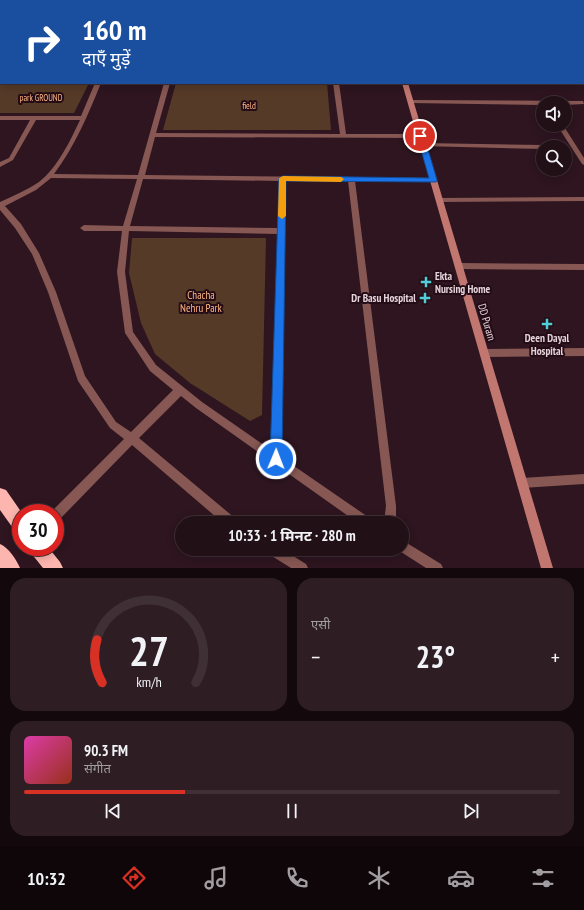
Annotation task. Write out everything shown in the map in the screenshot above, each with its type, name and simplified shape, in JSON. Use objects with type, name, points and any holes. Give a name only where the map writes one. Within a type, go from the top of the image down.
[{"type":"highway","points":[[0,496],[12,513]]},
{"type":"highway","points":[[0,553],[11,568]]},
{"type":"highway","points":[[44,556],[54,568]]},
{"type":"street","points":[[98,84],[73,141],[50,176],[33,188],[0,205],[18,226],[35,253],[52,292],[81,378],[113,426],[132,439],[224,516]]},
{"type":"street","points":[[167,84],[126,229],[121,272],[129,333],[153,368],[180,390],[199,405],[357,516]]},
{"type":"street","points":[[336,84],[343,136]]},
{"type":"street","name":"DD Puram","points":[[405,84],[548,568]]},
{"type":"street","points":[[410,102],[536,103]]},
{"type":"street","points":[[572,103],[583,103]]},
{"type":"street","points":[[0,118],[83,118]]},
{"type":"street","points":[[0,165],[11,159],[34,118]]},
{"type":"street","points":[[564,132],[584,164]]},
{"type":"street","points":[[152,135],[420,136]]},
{"type":"street","points":[[423,146],[536,147]]},
{"type":"street","points":[[50,176],[433,180]]},
{"type":"street","points":[[276,459],[283,178]]},
{"type":"street","points":[[351,179],[391,506],[390,516]]},
{"type":"street","points":[[439,200],[584,199]]},
{"type":"street","points":[[84,228],[281,231]]},
{"type":"street","points":[[459,266],[584,267]]},
{"type":"street","points":[[484,354],[584,352]]},
{"type":"street","points":[[64,507],[180,390]]},
{"type":"street","points":[[522,483],[584,480]]},
{"type":"street","points":[[409,550],[437,568]]},
{"type":"street","points":[[282,556],[302,568]]},
{"type":"green space","name":"park GROUND","points":[[0,84],[88,84],[74,113],[0,113]]},
{"type":"green space","name":"field","points":[[176,84],[327,84],[331,130],[163,130]]},
{"type":"green space","name":"Chacha Nehru Park","points":[[132,238],[266,238],[262,415],[250,421],[190,383],[155,354],[141,323],[129,273]]},
{"type":"slow traffic","points":[[282,216],[283,178],[341,179]]},
{"type":"place","name":"Ekta Nursing Home","points":[[426,282]]},
{"type":"place","name":"Dr Basu Hospital","points":[[425,298]]},
{"type":"place","name":"Deen Dayal Hospital","points":[[547,324]]},
{"type":"route","points":[[276,459],[283,178],[433,180],[420,136]]}]
